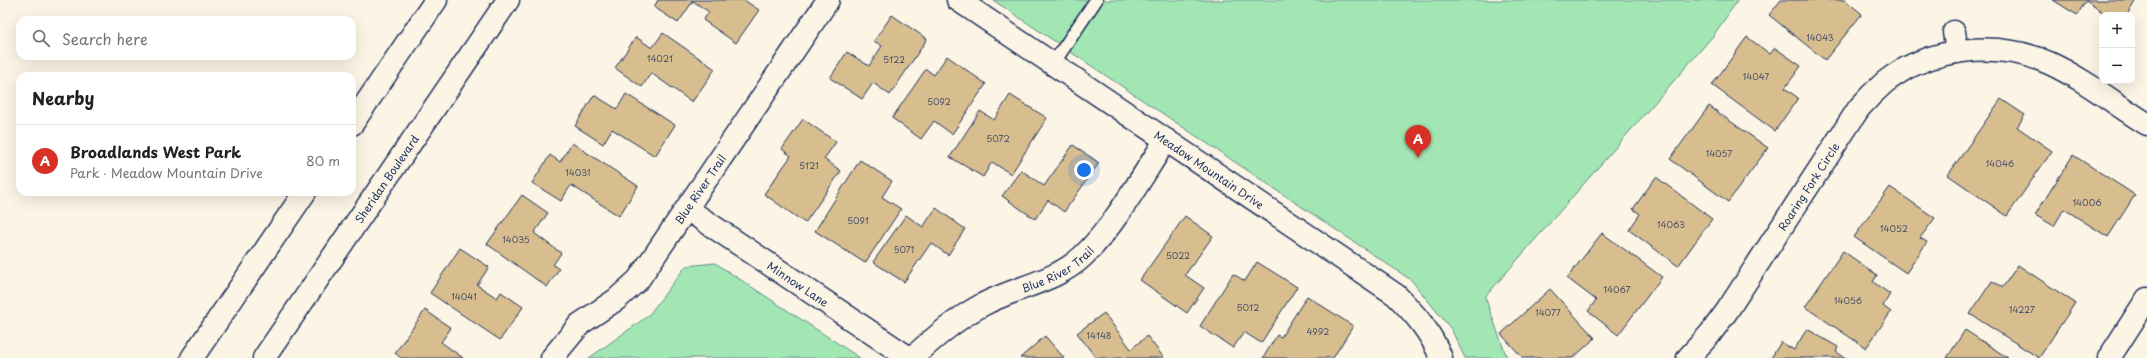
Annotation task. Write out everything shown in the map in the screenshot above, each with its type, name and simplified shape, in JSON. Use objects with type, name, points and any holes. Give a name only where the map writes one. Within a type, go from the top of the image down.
[{"type":"street","points":[[356,118],[436,0]]},
{"type":"street","name":"Sheridan Boulevard","points":[[264,358],[508,0]]},
{"type":"street","name":"Blue River Trail","points":[[552,358],[580,324],[616,299],[638,280],[828,0]]},
{"type":"street","name":"Meadow Mountain Drive","points":[[958,0],[1396,294],[1418,316],[1436,344],[1441,358]]},
{"type":"street","name":"Roaring Fork Circle","points":[[1688,358],[1710,334],[1727,311],[1859,108],[1885,82],[1955,42],[1986,49],[2016,52],[2049,63],[2147,124]]},
{"type":"street","name":"Blue River Trail","points":[[912,358],[945,329],[983,305],[1058,273],[1083,257],[1104,233],[1166,140]]},
{"type":"street","points":[[192,358],[302,196]]},
{"type":"street","name":"Minnow Lane","points":[[687,209],[909,358]]},
{"type":"street","points":[[2109,358],[2147,299]]},
{"type":"lane","points":[[1053,64],[1096,0]]},
{"type":"green space","points":[[993,0],[1738,0],[1713,36],[1485,297],[1507,358],[1465,358],[1451,329],[1411,280]]},
{"type":"green space","points":[[715,263],[860,358],[589,358],[648,316],[686,266]]},
{"type":"building","points":[[658,0],[744,0],[759,10],[736,43],[703,20],[709,12],[693,1],[678,23],[654,7]]},
{"type":"building","points":[[1781,0],[1845,0],[1862,14],[1825,60],[1769,15]]},
{"type":"building","points":[[2053,0],[2136,0],[2129,12],[2102,12],[2086,1],[2077,15]]},
{"type":"building","points":[[892,15],[927,39],[890,95],[873,83],[862,99],[830,78],[847,52],[869,66],[882,46],[874,41]]},
{"type":"building","points":[[663,33],[715,69],[692,102],[651,73],[642,87],[615,68],[636,37],[652,48]]},
{"type":"building","points":[[1747,37],[1770,54],[1775,48],[1801,66],[1785,88],[1798,98],[1775,131],[1712,85]]},
{"type":"building","points":[[947,56],[986,84],[952,134],[934,121],[921,139],[892,118],[926,69],[934,75]]},
{"type":"building","points":[[626,94],[675,125],[655,156],[612,129],[603,144],[575,126],[594,95],[617,109]]},
{"type":"building","points":[[1010,95],[1047,118],[1011,174],[992,162],[983,177],[950,157],[980,111],[994,120]]},
{"type":"building","points":[[2001,99],[2025,115],[2017,127],[2052,151],[2007,216],[1948,175]]},
{"type":"building","points":[[1709,106],[1768,148],[1728,202],[1670,159]]},
{"type":"building","points":[[803,119],[836,142],[824,159],[841,171],[805,223],[764,194],[791,156],[782,149]]},
{"type":"building","points":[[572,143],[638,186],[619,216],[571,185],[561,201],[532,183],[550,155],[560,162]]},
{"type":"building","points":[[1073,145],[1099,163],[1064,212],[1048,200],[1035,219],[1002,196],[1021,170],[1044,186]]},
{"type":"building","points":[[2073,155],[2135,195],[2108,237],[2064,209],[2054,226],[2035,215]]},
{"type":"building","points":[[860,160],[892,181],[882,197],[901,209],[865,263],[815,231]]},
{"type":"building","points":[[1656,177],[1712,219],[1678,266],[1629,230],[1640,214],[1633,209]]},
{"type":"building","points":[[1890,187],[1935,218],[1920,238],[1927,242],[1906,273],[1854,237]]},
{"type":"building","points":[[522,195],[548,213],[534,233],[561,253],[553,265],[559,269],[547,287],[487,244]]},
{"type":"building","points":[[936,208],[965,229],[948,255],[931,243],[904,282],[873,262],[906,215],[923,227]]},
{"type":"building","points":[[1185,216],[1213,236],[1185,275],[1204,288],[1187,313],[1140,280]]},
{"type":"building","points":[[1602,233],[1662,277],[1618,335],[1588,311],[1596,300],[1567,278]]},
{"type":"building","points":[[460,248],[489,267],[477,285],[497,298],[501,292],[523,307],[500,340],[430,293]]},
{"type":"building","points":[[1843,251],[1877,275],[1873,282],[1890,294],[1883,306],[1891,312],[1866,348],[1805,307]]},
{"type":"building","points":[[1257,262],[1297,287],[1261,343],[1244,332],[1233,348],[1200,326],[1233,274],[1245,281]]},
{"type":"building","points":[[2018,265],[2075,303],[2039,358],[1970,314],[1992,281],[2003,287]]},
{"type":"building","points":[[1550,289],[1595,338],[1573,358],[1523,358],[1501,334]]},
{"type":"building","points":[[1307,296],[1353,326],[1333,358],[1263,358],[1277,335],[1281,337]]},
{"type":"building","points":[[425,310],[451,328],[441,342],[463,358],[401,358],[395,353]]},
{"type":"building","points":[[1104,313],[1131,349],[1147,336],[1164,358],[1096,358],[1077,333]]},
{"type":"building","points":[[1807,329],[1838,347],[1836,352],[1846,358],[1771,358],[1781,342],[1794,350]]},
{"type":"building","points":[[1965,330],[2008,358],[1947,358]]},
{"type":"building","points":[[1045,336],[1064,358],[1020,358]]},
{"type":"place","name":"Broadlands West Park","points":[[1418,158]]}]
